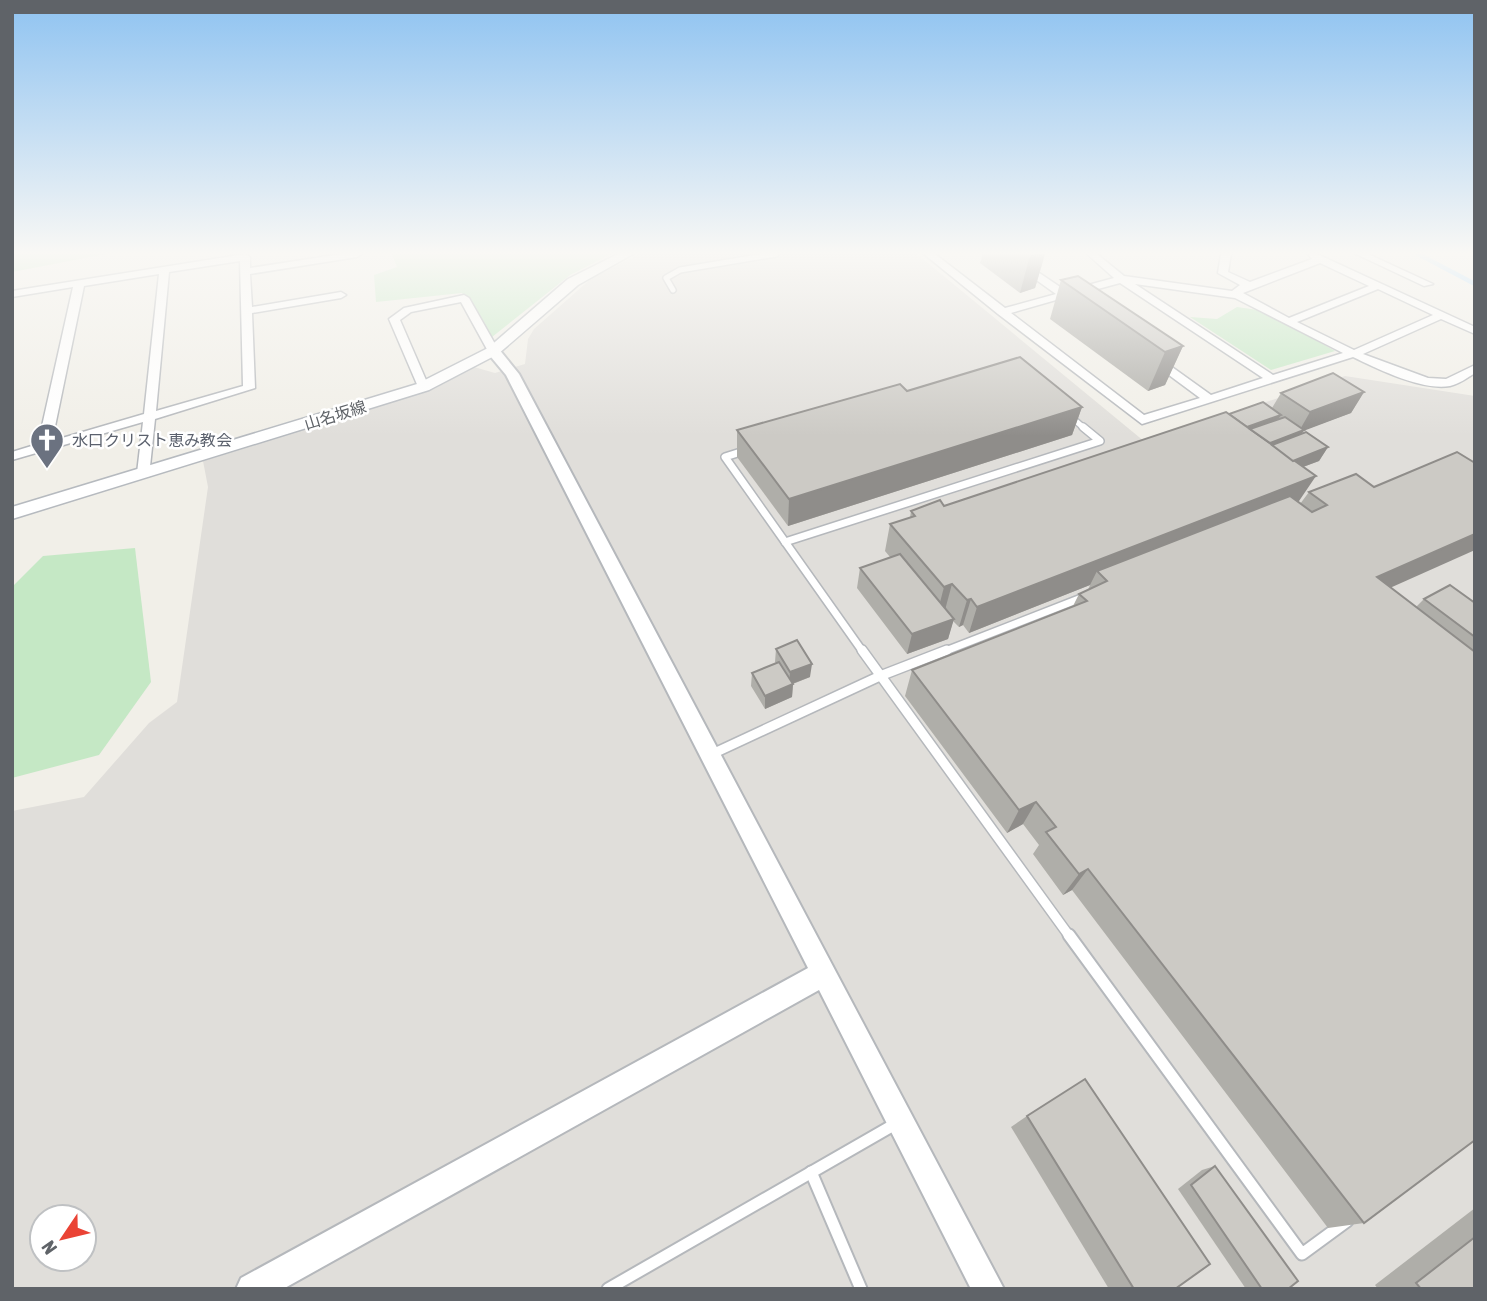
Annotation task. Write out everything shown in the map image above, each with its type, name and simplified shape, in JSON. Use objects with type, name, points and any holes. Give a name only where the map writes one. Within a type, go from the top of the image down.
[{"type":"main road","name":"山名坂線","points":[[12,513],[423,387],[493,351],[535,315]]},
{"type":"street","points":[[44,447],[72,315]]},
{"type":"street","points":[[144,473],[159,315]]},
{"type":"street","points":[[12,456],[249,388],[247,315]]},
{"type":"street","points":[[401,315],[394,319],[423,387]]},
{"type":"street","points":[[473,315],[493,351],[512,374],[988,1289]]},
{"type":"street","points":[[1005,315],[1142,421],[1355,353],[1442,315],[1475,331]]},
{"type":"street","points":[[1175,315],[1270,378]]},
{"type":"street","points":[[1277,315],[1395,371],[1425,380],[1448,383],[1475,368]]},
{"type":"street","points":[[1290,321],[1306,315]]},
{"type":"street","points":[[1141,350],[1209,399]]},
{"type":"street","points":[[253,1289],[823,974]]},
{"type":"lane","points":[[785,542],[1100,441],[1059,407]]},
{"type":"lane","points":[[752,449],[725,457],[880,676],[1302,1254],[1356,1215]]},
{"type":"lane","points":[[710,755],[880,676],[1096,592]]},
{"type":"lane","points":[[608,1289],[899,1121]]},
{"type":"lane","points":[[811,1172],[861,1289]]},
{"type":"shaded area","points":[[550,315],[991,315],[1145,442],[1345,376],[1475,396],[1475,1289],[12,1289],[12,811],[84,797],[149,723],[177,702],[208,487],[203,461],[434,389],[474,367],[495,373],[525,364],[528,339],[534,329]]},
{"type":"green space","points":[[477,315],[520,315],[492,337]]},
{"type":"green space","points":[[1224,315],[1271,315],[1335,351],[1271,370],[1190,317],[1217,319]]},
{"type":"green space","points":[[135,548],[151,682],[99,755],[12,778],[12,587],[43,556]]},
{"type":"building","points":[[1111,315],[1136,315],[1183,346],[1165,352]]},
{"type":"building","points":[[1020,357],[1082,407],[789,499],[737,430],[900,384],[907,391]]},
{"type":"building","points":[[1333,373],[1364,392],[1310,412],[1281,393]]},
{"type":"building","points":[[1263,402],[1281,415],[1247,427],[1229,414]]},
{"type":"building","points":[[1226,412],[1316,476],[977,607],[952,584],[944,587],[890,524],[915,516],[911,511],[940,500],[944,506]]},
{"type":"building","points":[[1285,417],[1304,430],[1270,443],[1250,429]]},
{"type":"building","points":[[1306,432],[1328,447],[1293,461],[1272,445]]},
{"type":"building","points":[[1457,452],[1475,463],[1475,534],[1377,577],[1475,652],[1475,1140],[1364,1223],[1088,869],[1079,874],[1046,832],[1056,827],[1036,802],[1019,810],[912,670],[1087,601],[1079,594],[1107,581],[1097,571],[1290,496],[1312,512],[1327,505],[1309,492],[1356,474],[1374,487]]},
{"type":"building","points":[[900,554],[954,619],[912,634],[860,568]]},
{"type":"building","points":[[1450,585],[1475,603],[1475,637],[1424,599]]},
{"type":"building","points":[[797,640],[812,664],[790,672],[776,649]]},
{"type":"building","points":[[779,662],[793,684],[765,696],[752,673]]},
{"type":"building","points":[[1085,1079],[1210,1264],[1175,1289],[1134,1289],[1027,1116]]},
{"type":"building","points":[[1215,1166],[1298,1281],[1288,1289],[1262,1289],[1191,1185]]},
{"type":"building","points":[[1475,1237],[1475,1289],[1421,1289],[1416,1283]]},
{"type":"place","name":"水口クリスト恵み教会","points":[[47,470]]}]
